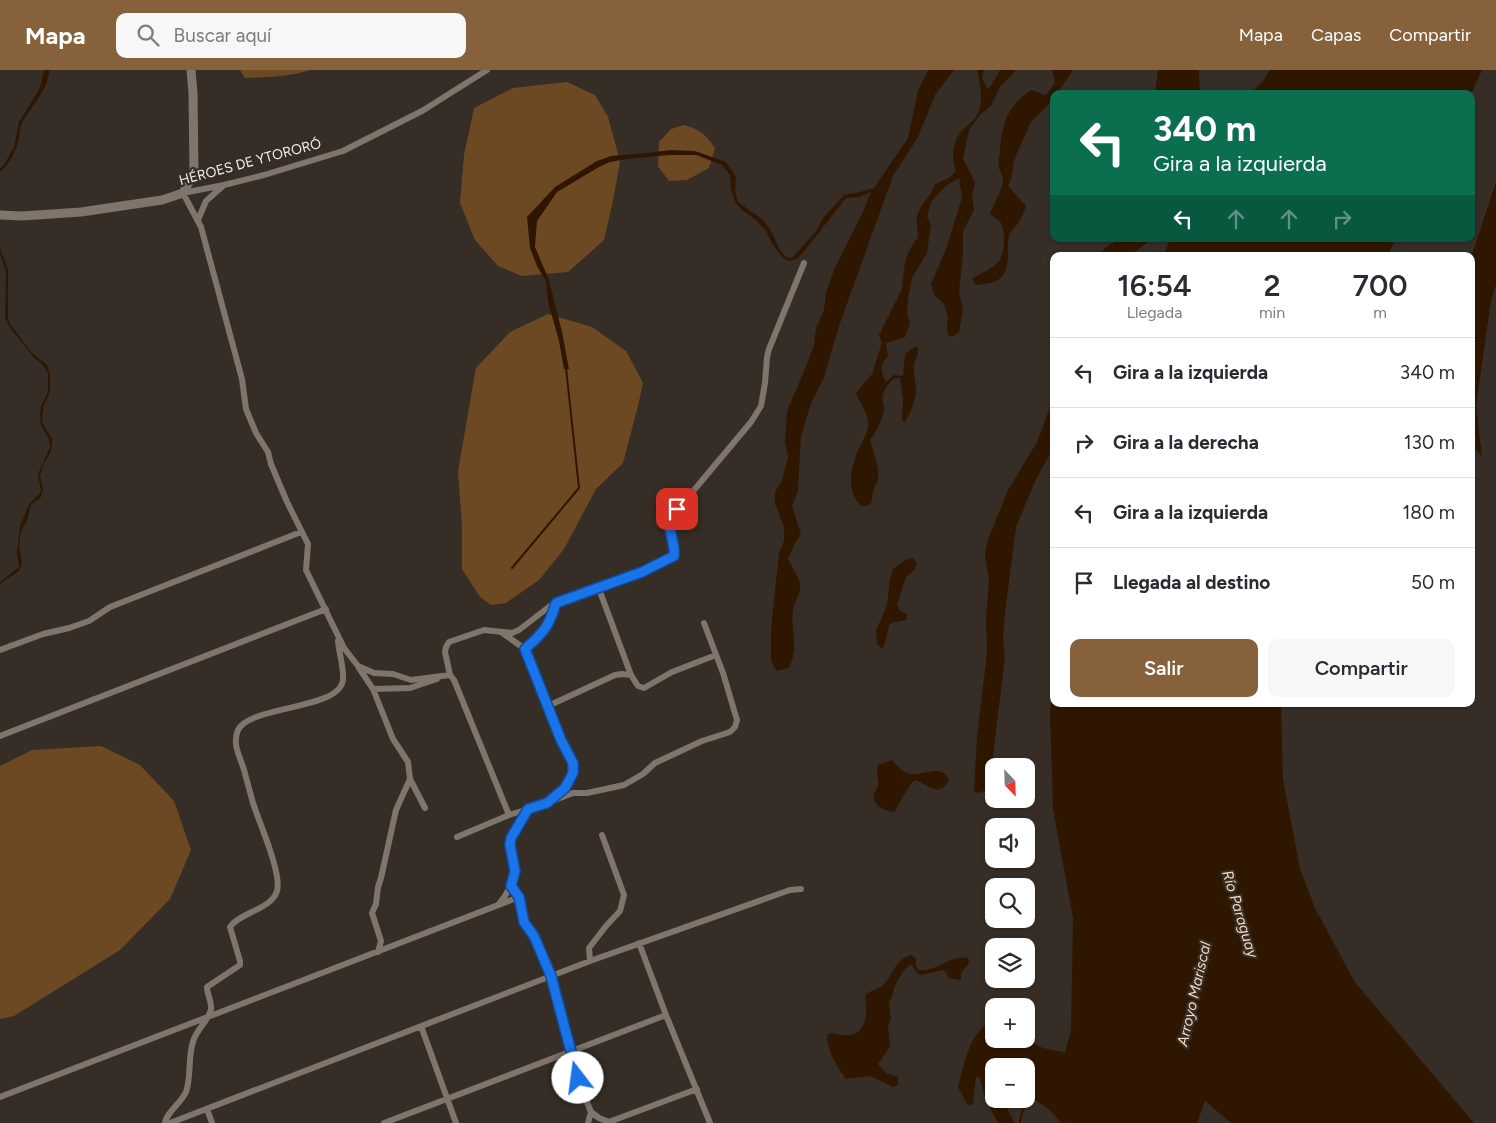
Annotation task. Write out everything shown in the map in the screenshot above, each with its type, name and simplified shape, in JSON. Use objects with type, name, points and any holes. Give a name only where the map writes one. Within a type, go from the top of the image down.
[{"type":"main road","points":[[183,193],[194,173],[194,102],[191,70]]},
{"type":"main road","name":"HÉROES DE YTORORÓ","points":[[0,215],[22,216],[81,212],[162,200],[183,193]]},
{"type":"street","name":"HÉROES DE YTORORÓ","points":[[183,193],[224,185],[343,151],[422,111],[487,70]]},
{"type":"street","points":[[198,220],[206,200],[224,185]]},
{"type":"street","points":[[183,193],[198,220],[242,379],[246,409],[256,433],[268,452],[271,464],[308,544],[306,570],[326,608],[338,638],[373,689],[394,739],[408,762],[410,779],[425,808]]},
{"type":"street","points":[[509,815],[454,680],[450,675],[445,652],[446,647],[449,642],[478,632],[512,632],[519,630],[556,603],[600,589],[642,572],[674,556],[675,551],[671,539],[669,520],[751,422],[761,406],[767,357],[804,263]]},
{"type":"street","points":[[0,650],[43,634],[79,625],[89,621],[110,607],[301,532]]},
{"type":"street","points":[[600,589],[631,676],[638,686],[644,688],[672,672],[716,655]]},
{"type":"street","points":[[525,649],[545,630],[556,603]]},
{"type":"street","points":[[0,736],[326,608]]},
{"type":"street","points":[[457,837],[509,815],[573,793],[587,793],[624,785],[643,774],[656,763],[702,741],[730,732],[735,727],[737,720],[704,623]]},
{"type":"street","points":[[500,631],[525,649],[561,740],[573,763],[573,773],[565,788],[547,803]]},
{"type":"street","points":[[165,1123],[167,1116],[180,1103],[186,1091],[189,1080],[191,1048],[198,1030],[209,1016],[211,1007],[207,987],[240,965],[230,927],[232,923],[274,897],[278,890],[276,868],[236,750],[238,730],[243,723],[255,718],[318,700],[336,692],[341,687],[343,679],[338,638]]},
{"type":"street","points":[[358,666],[374,673],[393,674],[411,680],[450,675]]},
{"type":"street","points":[[373,689],[410,688],[450,675]]},
{"type":"street","points":[[548,706],[615,675],[631,676]]},
{"type":"street","points":[[378,952],[381,941],[372,913],[378,900],[378,887],[396,810],[410,779]]},
{"type":"street","points":[[497,906],[511,886],[515,871],[510,845],[511,838],[528,809]]},
{"type":"street","points":[[590,961],[589,948],[620,911],[624,895],[602,835]]},
{"type":"street","points":[[511,886],[519,897],[524,922],[534,936],[551,976],[578,1078],[592,1112],[607,1122],[697,1089]]},
{"type":"street","points":[[170,1123],[590,961],[790,890],[800,889]]},
{"type":"street","points":[[0,1097],[519,897]]},
{"type":"street","points":[[639,943],[710,1123]]},
{"type":"street","points":[[384,1123],[666,1015]]},
{"type":"street","points":[[420,1026],[456,1123]]},
{"type":"street","points":[[207,1109],[212,1123]]},
{"type":"street","points":[[588,1123],[592,1112]]},
{"type":"shaded area","points":[[240,70],[310,70],[270,77],[245,78]]},
{"type":"shaded area","points":[[567,82],[595,95],[608,117],[620,161],[604,240],[568,272],[522,276],[498,266],[475,240],[460,203],[464,155],[474,108],[513,88]]},
{"type":"shaded area","points":[[684,125],[702,133],[715,148],[709,168],[687,180],[669,181],[658,166],[659,142],[671,129]]},
{"type":"shaded area","points":[[548,314],[592,327],[626,351],[643,383],[623,463],[596,489],[564,549],[539,580],[506,603],[491,605],[480,597],[462,569],[462,526],[458,471],[476,368],[510,332]]},
{"type":"shaded area","points":[[101,746],[140,765],[174,801],[191,850],[170,899],[120,950],[14,1016],[0,1019],[0,766],[32,750]]},
{"type":"water","points":[[44,70],[49,70],[46,84],[22,123],[18,143],[12,157],[0,172],[14,147],[19,122],[40,88]]},
{"type":"water","points":[[928,70],[954,70],[935,95],[918,137],[893,176],[839,326],[824,377],[813,399],[801,436],[798,491],[792,506],[801,534],[788,559],[798,578],[800,587],[792,618],[794,652],[789,668],[777,671],[771,661],[771,629],[779,553],[784,541],[784,527],[775,504],[775,492],[782,480],[788,457],[785,442],[787,411],[814,345],[816,328],[824,310],[826,292],[834,270],[871,192],[860,197],[846,198],[797,259],[789,261],[783,258],[773,245],[766,231],[756,220],[742,210],[735,202],[731,189],[730,175],[722,165],[696,155],[669,155],[627,159],[610,162],[599,167],[557,192],[537,221],[535,247],[549,280],[569,369],[564,369],[559,341],[548,302],[546,281],[537,266],[530,248],[527,217],[555,187],[597,161],[611,156],[670,150],[695,151],[726,162],[736,177],[735,190],[738,202],[762,219],[771,231],[780,250],[786,257],[792,258],[816,231],[823,218],[844,195],[874,188],[908,138],[918,91]]},
{"type":"water","points":[[977,70],[984,70],[982,77],[987,89],[991,86],[1000,70],[1016,70],[1000,87],[991,106],[980,115],[969,130],[963,159],[975,182],[972,196],[974,210],[963,231],[963,254],[959,292],[963,309],[959,332],[952,337],[948,335],[948,318],[944,304],[934,295],[931,284],[946,249],[962,198],[959,178],[946,186],[931,202],[927,217],[931,225],[927,253],[912,278],[908,299],[907,313],[910,323],[905,337],[886,343],[888,356],[883,362],[882,368],[886,382],[894,375],[903,376],[905,354],[916,346],[918,348],[914,364],[916,393],[910,412],[904,422],[902,420],[903,399],[900,378],[894,378],[885,390],[883,397],[884,412],[881,422],[870,440],[877,465],[878,480],[873,491],[871,503],[861,506],[853,492],[851,476],[855,459],[866,435],[868,420],[856,393],[872,374],[882,343],[879,335],[902,289],[905,261],[918,237],[917,216],[919,209],[931,193],[934,185],[949,178],[956,171],[953,152],[956,140],[974,119],[980,108],[981,97]]},
{"type":"water","points":[[1052,70],[1073,70],[1060,90],[1050,90],[1050,103],[1031,122],[1014,160],[1012,176],[1008,186],[1026,206],[1019,221],[1009,235],[1008,261],[1004,273],[997,281],[976,285],[972,278],[996,264],[1001,257],[1004,247],[1002,225],[990,214],[1003,182],[999,162],[1002,133],[1007,116],[1024,95],[1032,90],[1046,95],[1055,83]]},
{"type":"water","points":[[1158,70],[1199,70],[1200,90],[1156,90]]},
{"type":"water","points":[[1270,70],[1482,70],[1473,90],[1254,90]]},
{"type":"water","points":[[1496,182],[1496,285],[1491,300],[1476,406],[1482,456],[1475,449],[1475,252],[1473,252]]},
{"type":"water","points":[[1115,242],[1148,242],[1135,252],[1102,252],[1106,247]]},
{"type":"water","points":[[1169,242],[1394,242],[1390,252],[1165,252]]},
{"type":"water","points":[[0,248],[8,269],[8,318],[10,324],[32,353],[47,365],[50,374],[50,392],[43,407],[42,422],[52,439],[52,444],[51,452],[44,463],[40,476],[43,489],[41,497],[31,505],[27,521],[21,531],[19,547],[22,563],[19,571],[0,584],[19,567],[17,552],[20,526],[29,504],[41,492],[38,474],[50,447],[49,439],[41,425],[40,415],[41,406],[48,392],[48,373],[42,364],[34,358],[5,318],[6,271],[0,254]]},
{"type":"water","points":[[1050,409],[1050,454],[1037,477],[1016,527],[1005,613],[1003,639],[1005,657],[993,756],[993,758],[985,758],[985,790],[978,793],[974,791],[977,737],[987,653],[986,618],[989,581],[985,555],[987,542],[1008,490],[1037,442]]},
{"type":"water","points":[[913,558],[917,563],[914,570],[906,577],[897,605],[900,611],[907,614],[907,620],[891,623],[882,649],[877,644],[876,631],[887,605],[893,569],[907,559]]},
{"type":"water","name":"Río Paraguay","points":[[1051,707],[1281,707],[1283,779],[1300,869],[1315,908],[1354,981],[1474,1123],[1231,1123],[1205,1101],[1197,1123],[1061,1123],[1054,1114],[1035,1100],[1035,1058],[985,1058],[985,1098],[979,1077],[976,1077],[973,1104],[968,1106],[958,1087],[969,1048],[985,1025],[985,1048],[1035,1048],[1035,1044],[1043,1048],[1065,1052],[1071,1031],[1073,918],[1053,809]]},
{"type":"water","points":[[892,760],[906,772],[917,774],[937,771],[946,775],[949,780],[942,788],[934,789],[916,780],[912,782],[894,812],[886,810],[877,805],[873,794],[878,786],[878,765]]},
{"type":"water","points":[[911,955],[916,958],[918,970],[931,969],[961,957],[968,958],[969,963],[961,973],[961,980],[948,978],[947,973],[943,970],[921,975],[916,972],[911,964],[903,971],[889,1002],[891,1019],[888,1025],[890,1047],[878,1064],[886,1073],[898,1077],[898,1085],[893,1087],[871,1076],[846,1079],[831,1053],[827,1035],[832,1033],[850,1035],[859,1031],[866,1014],[866,994],[884,984],[897,964]]},
{"type":"water","points":[[990,1108],[1007,1108],[1015,1123],[998,1123]]},
{"type":"waterway","points":[[512,568],[579,488],[566,368]]},
{"type":"waterway","name":"Arroyo Mariscal","points":[[1020,1123],[1025,1108]]},
{"type":"route","points":[[578,1078],[551,976],[534,936],[524,922],[523,908],[519,897],[511,886],[515,871],[510,845],[511,838],[521,818],[528,809],[547,803],[565,788],[573,773],[573,763],[561,740],[525,649],[545,630],[556,603],[600,589],[669,560],[674,556],[675,551],[671,539],[669,520],[677,509]]}]
